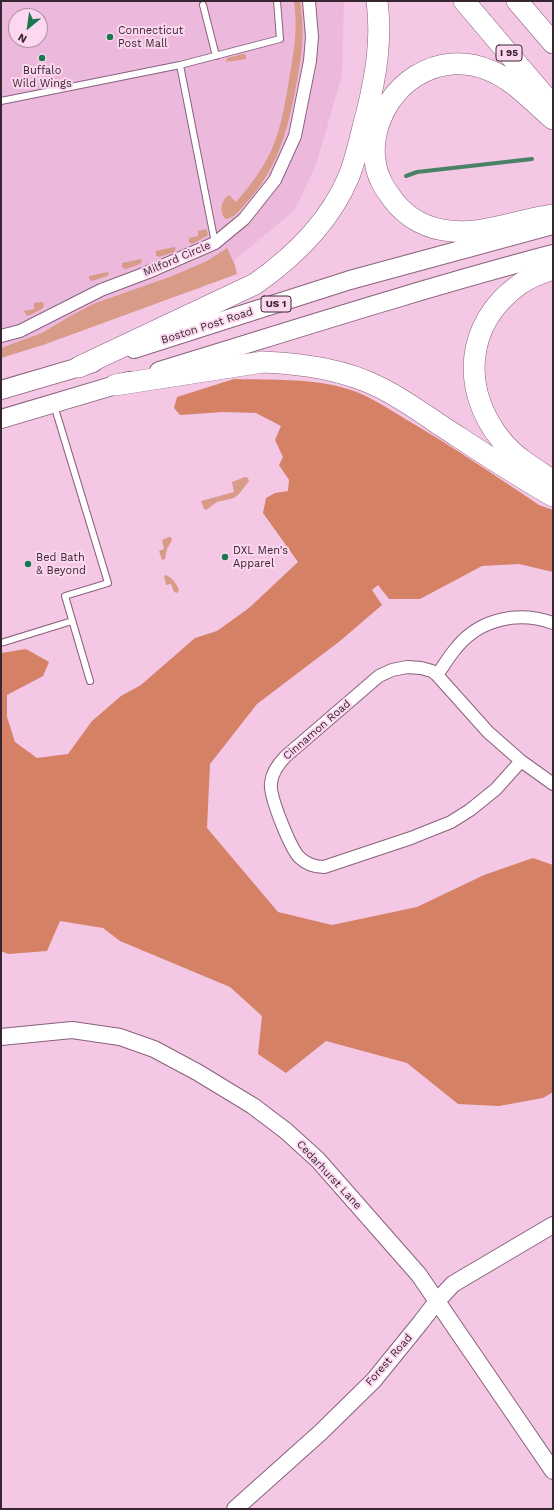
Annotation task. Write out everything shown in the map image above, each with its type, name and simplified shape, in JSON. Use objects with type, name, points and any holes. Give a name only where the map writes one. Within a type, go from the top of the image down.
[{"type":"highway","points":[[79,367],[255,284],[279,267],[307,241],[340,196],[357,151],[372,89],[376,62],[379,35],[378,1]]},
{"type":"highway","name":"I 95","points":[[464,1],[553,106]]},
{"type":"highway","points":[[517,1],[553,44]]},
{"type":"highway","points":[[553,119],[510,82],[492,71],[469,64],[435,67],[414,77],[403,85],[391,98],[379,121],[374,155],[380,181],[394,202],[411,218],[429,226],[442,230],[470,232],[553,215]]},
{"type":"highway","points":[[553,269],[535,275],[520,284],[499,301],[481,330],[473,361],[473,377],[476,393],[486,418],[502,441],[530,466],[553,480]]},
{"type":"highway","points":[[114,385],[263,362],[294,364],[335,371],[380,387],[516,475],[553,496]]},
{"type":"main road","name":"Boston Post Road","points":[[1,390],[79,367],[350,280],[553,225]]},
{"type":"main road","points":[[1,419],[54,404],[381,302],[553,254]]},
{"type":"street","name":"Milford Circle","points":[[1,336],[20,331],[101,290],[215,243],[244,219],[275,180],[295,136],[311,53],[312,37],[309,1]]},
{"type":"street","points":[[437,675],[460,643],[475,630],[487,624],[504,618],[515,617],[542,619],[553,623]]},
{"type":"street","name":"Cinnamon Road","points":[[520,761],[496,789],[470,810],[452,822],[439,828],[330,866],[315,867],[306,863],[298,856],[290,842],[271,791],[271,781],[282,760],[371,682],[385,672],[399,668],[415,667],[429,670],[437,675],[488,732],[520,761],[553,784]]},
{"type":"street","name":"Cedarhurst Lane","points":[[1,1037],[72,1030],[120,1037],[154,1049],[197,1072],[253,1106],[286,1131],[318,1160],[419,1274],[553,1471]]},
{"type":"street","name":"Forest Road","points":[[235,1509],[321,1432],[374,1380],[438,1300],[453,1284],[553,1225]]},
{"type":"lane","points":[[1,101],[180,65],[280,39],[277,1]]},
{"type":"lane","points":[[203,5],[216,56]]},
{"type":"lane","points":[[180,65],[215,243]]},
{"type":"lane","points":[[54,404],[108,583],[64,596],[90,681]]},
{"type":"lane","points":[[1,643],[72,621]]},
{"type":"shaded area","points":[[1,1],[344,1],[342,75],[317,162],[295,210],[201,288],[1,351]]},
{"type":"shaded area","points":[[294,1],[300,1],[302,13],[302,44],[296,86],[285,134],[280,149],[266,177],[257,190],[237,213],[228,219],[225,219],[222,213],[224,200],[229,195],[236,202],[246,190],[260,171],[271,151],[280,125],[294,50],[296,22]]},
{"type":"shaded area","points":[[243,54],[246,55],[246,59],[226,62],[227,58]]},
{"type":"shaded area","points":[[206,229],[208,233],[207,236],[192,244],[189,242],[189,238],[198,236],[198,231]]},
{"type":"shaded area","points":[[174,247],[176,248],[174,252],[159,257],[156,256],[156,251]]},
{"type":"shaded area","points":[[227,248],[235,265],[237,274],[43,345],[1,358],[1,348],[42,333],[93,304],[172,276],[207,261]]},
{"type":"shaded area","points":[[141,259],[142,261],[140,264],[126,269],[122,267],[122,263]]},
{"type":"shaded area","points":[[108,272],[109,274],[107,276],[92,281],[89,279],[89,276]]},
{"type":"shaded area","points":[[43,302],[44,306],[42,309],[28,316],[26,315],[24,311],[34,309],[34,303]]},
{"type":"shaded area","points":[[234,379],[323,383],[351,390],[366,396],[441,440],[539,505],[553,510],[553,572],[519,564],[482,566],[420,599],[389,599],[378,585],[372,590],[382,605],[340,641],[257,704],[210,764],[207,828],[278,912],[332,925],[417,907],[484,875],[533,858],[553,865],[553,1092],[543,1098],[499,1106],[458,1104],[407,1063],[326,1041],[286,1073],[258,1054],[262,1016],[230,987],[120,941],[103,928],[60,921],[47,951],[8,954],[1,951],[1,653],[26,649],[49,662],[43,676],[7,695],[7,717],[15,742],[37,758],[68,754],[92,721],[121,696],[141,685],[195,638],[217,631],[249,608],[298,562],[263,513],[266,498],[275,493],[288,491],[289,480],[279,465],[283,457],[275,440],[281,426],[256,413],[223,412],[180,415],[174,408],[177,397]]},
{"type":"shaded area","points":[[245,477],[248,478],[249,481],[234,498],[217,502],[206,510],[204,509],[201,501],[234,492],[232,482]]},
{"type":"shaded area","points":[[171,537],[172,540],[167,549],[165,559],[162,560],[159,551],[164,549],[162,540]]},
{"type":"shaded area","points":[[165,575],[172,579],[175,583],[179,590],[177,593],[174,592],[171,584],[166,585]]},
{"type":"waterway","points":[[406,176],[417,172],[532,159]]},
{"type":"place","name":"Connecticut Post Mall","points":[[110,37]]},
{"type":"place","name":"Buffalo Wild Wings","points":[[42,58]]},
{"type":"place","name":"DXL Men's Apparel","points":[[225,557]]},
{"type":"place","name":"Bed Bath & Beyond","points":[[28,564]]}]
